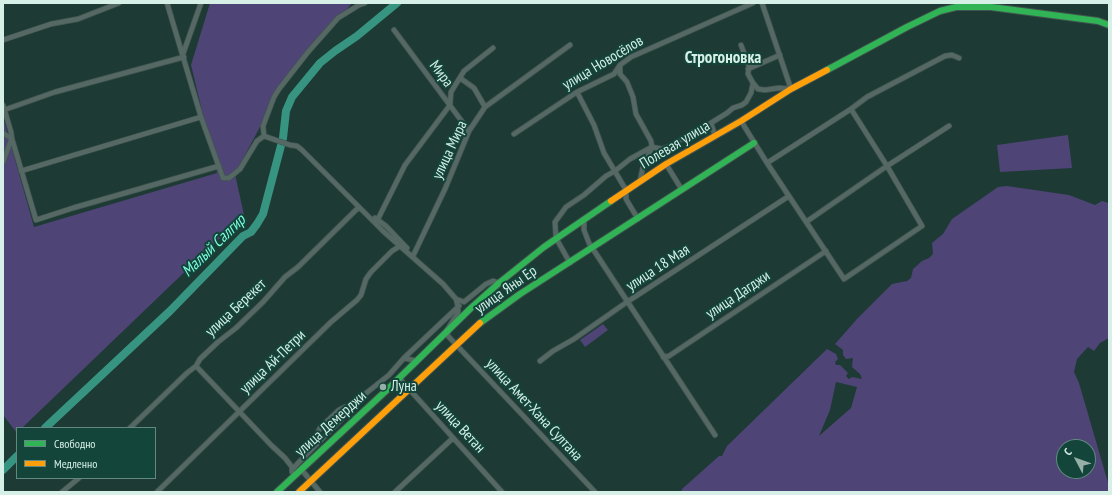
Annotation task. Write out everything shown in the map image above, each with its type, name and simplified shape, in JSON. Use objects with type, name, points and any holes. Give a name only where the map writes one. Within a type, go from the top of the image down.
[{"type":"main road","name":"Полевая улица","points":[[471,308],[499,283],[556,238],[666,164],[741,121],[791,89],[940,11],[956,7],[973,6],[1098,21],[1109,24]]},
{"type":"main road","name":"улица Яны Ер","points":[[299,492],[484,320],[520,294],[754,143]]},
{"type":"main road","name":"улица Демерджи","points":[[277,492],[418,361],[471,308]]},
{"type":"street","points":[[3,40],[51,24],[78,19],[119,3]]},
{"type":"street","points":[[167,3],[201,117],[223,178],[229,178],[240,169],[257,141],[264,136]]},
{"type":"street","points":[[183,55],[201,3]]},
{"type":"street","points":[[264,136],[263,126],[274,97],[279,89],[308,52],[338,18],[365,3]]},
{"type":"street","name":"улица Новосёлов","points":[[514,134],[577,92],[614,74],[620,65],[631,57],[753,3]]},
{"type":"street","points":[[741,45],[749,66],[748,74],[758,89],[791,89],[762,3]]},
{"type":"street","name":"Мира","points":[[394,30],[469,131]]},
{"type":"street","name":"улица Мира","points":[[413,256],[445,189],[469,131],[485,107],[570,45]]},
{"type":"street","points":[[378,219],[405,165],[450,106],[451,92],[464,72],[493,48]]},
{"type":"street","points":[[183,55],[4,108],[36,220],[72,208],[219,166]]},
{"type":"street","points":[[748,69],[780,55]]},
{"type":"street","points":[[766,162],[851,109],[866,97],[945,56],[959,58]]},
{"type":"street","points":[[620,65],[620,74],[626,82],[633,97],[636,114],[651,140],[652,147],[650,156],[643,167],[640,181]]},
{"type":"street","points":[[614,74],[620,74]]},
{"type":"street","points":[[460,78],[474,88],[485,107]]},
{"type":"street","points":[[570,263],[556,238],[555,222],[566,207],[630,159],[652,147],[662,149],[670,146],[711,123],[733,108],[742,106],[751,93],[753,83]]},
{"type":"street","points":[[577,92],[594,125],[604,153],[626,190],[626,200],[638,219]]},
{"type":"street","points":[[741,121],[766,162],[844,279],[922,226],[887,166],[851,109]]},
{"type":"street","points":[[21,171],[201,117]]},
{"type":"street","points":[[711,123],[715,136]]},
{"type":"street","points":[[806,222],[887,166],[949,126]]},
{"type":"street","points":[[3,134],[12,139]]},
{"type":"street","points":[[264,136],[296,146],[302,150],[383,231],[444,284],[456,299],[458,307],[458,312],[447,332]]},
{"type":"street","points":[[3,162],[12,139]]},
{"type":"street","points":[[666,164],[682,190]]},
{"type":"street","name":"улица 18 Мая","points":[[540,361],[789,196]]},
{"type":"street","name":"улица Берекет","points":[[131,427],[196,366],[200,359],[218,342],[242,323],[285,277],[298,267],[360,207]]},
{"type":"street","points":[[368,216],[378,219],[413,256]]},
{"type":"street","points":[[584,219],[587,237],[593,248],[715,435]]},
{"type":"street","name":"улица Ай-Петри","points":[[157,492],[331,322],[357,300],[361,294],[366,279],[371,272],[392,251],[400,246]]},
{"type":"street","name":"улица Дагджи","points":[[663,357],[669,356],[826,251]]},
{"type":"street","points":[[292,470],[341,420],[349,408],[390,375],[404,358],[458,307],[486,284],[493,282],[499,283]]},
{"type":"street","points":[[456,299],[464,302]]},
{"type":"street","name":"улица Амет-Хана Султана","points":[[447,332],[448,336],[456,345],[595,492]]},
{"type":"street","points":[[404,358],[418,361]]},
{"type":"street","points":[[196,366],[285,458],[292,467],[292,477]]},
{"type":"street","name":"улица Ветан","points":[[400,378],[409,391],[502,492]]},
{"type":"street","points":[[314,446],[316,436],[320,428],[339,410],[345,407],[349,408]]},
{"type":"street","points":[[395,492],[453,438]]},
{"type":"street","points":[[301,469],[320,492]]},
{"type":"street","points":[[62,492],[77,479]]},
{"type":"shaded area","points":[[210,3],[352,3],[279,91],[235,174],[244,215],[23,427],[16,427],[16,432],[3,415],[3,117],[34,227],[217,173],[191,65]]},
{"type":"shaded area","points":[[1068,135],[1072,168],[1000,172],[997,145]]},
{"type":"shaded area","points":[[1007,186],[1069,195],[1095,205],[1102,201],[1109,203],[1109,338],[1100,343],[1094,351],[1088,347],[1077,359],[1074,372],[1079,383],[1095,439],[1056,439],[1056,479],[1096,479],[1096,441],[1109,486],[1109,492],[681,492],[682,489],[719,456],[722,456],[727,446],[827,349],[836,354],[838,359],[835,362],[836,365],[840,365],[848,373],[846,376],[849,379],[852,377],[862,379],[860,374],[852,367],[853,358],[846,359],[843,355],[843,350],[835,344],[857,319],[892,284],[907,281],[911,278],[913,269],[933,254],[932,243],[943,234],[952,219],[998,187]],"holes":[[[836,382],[857,387],[851,408],[819,436],[830,410]]]},
{"type":"shaded area","points":[[603,324],[608,330],[585,347],[580,340]]},
{"type":"waterway","name":"Малый Салгир","points":[[46,427],[170,311],[243,236],[251,232],[263,214],[283,138],[286,111],[292,97],[320,63],[357,36],[397,3]]},
{"type":"waterway","name":"Малый Салгир","points":[[3,470],[16,457]]},
{"type":"traffic: fast","points":[[827,70],[907,27],[940,11],[956,7],[991,7],[1098,21],[1109,25]]},
{"type":"traffic: fast","points":[[480,323],[520,294],[754,143]]},
{"type":"traffic: fast","points":[[277,492],[499,283],[544,247],[611,201]]},
{"type":"traffic: slow","points":[[611,201],[666,164],[741,121],[791,89],[827,70]]},
{"type":"traffic: slow","points":[[299,492],[480,323]]},
{"type":"place","name":"Луна","points":[[383,387]]},
{"type":"district","name":"Строгоновка","points":[[723,58]]}]
